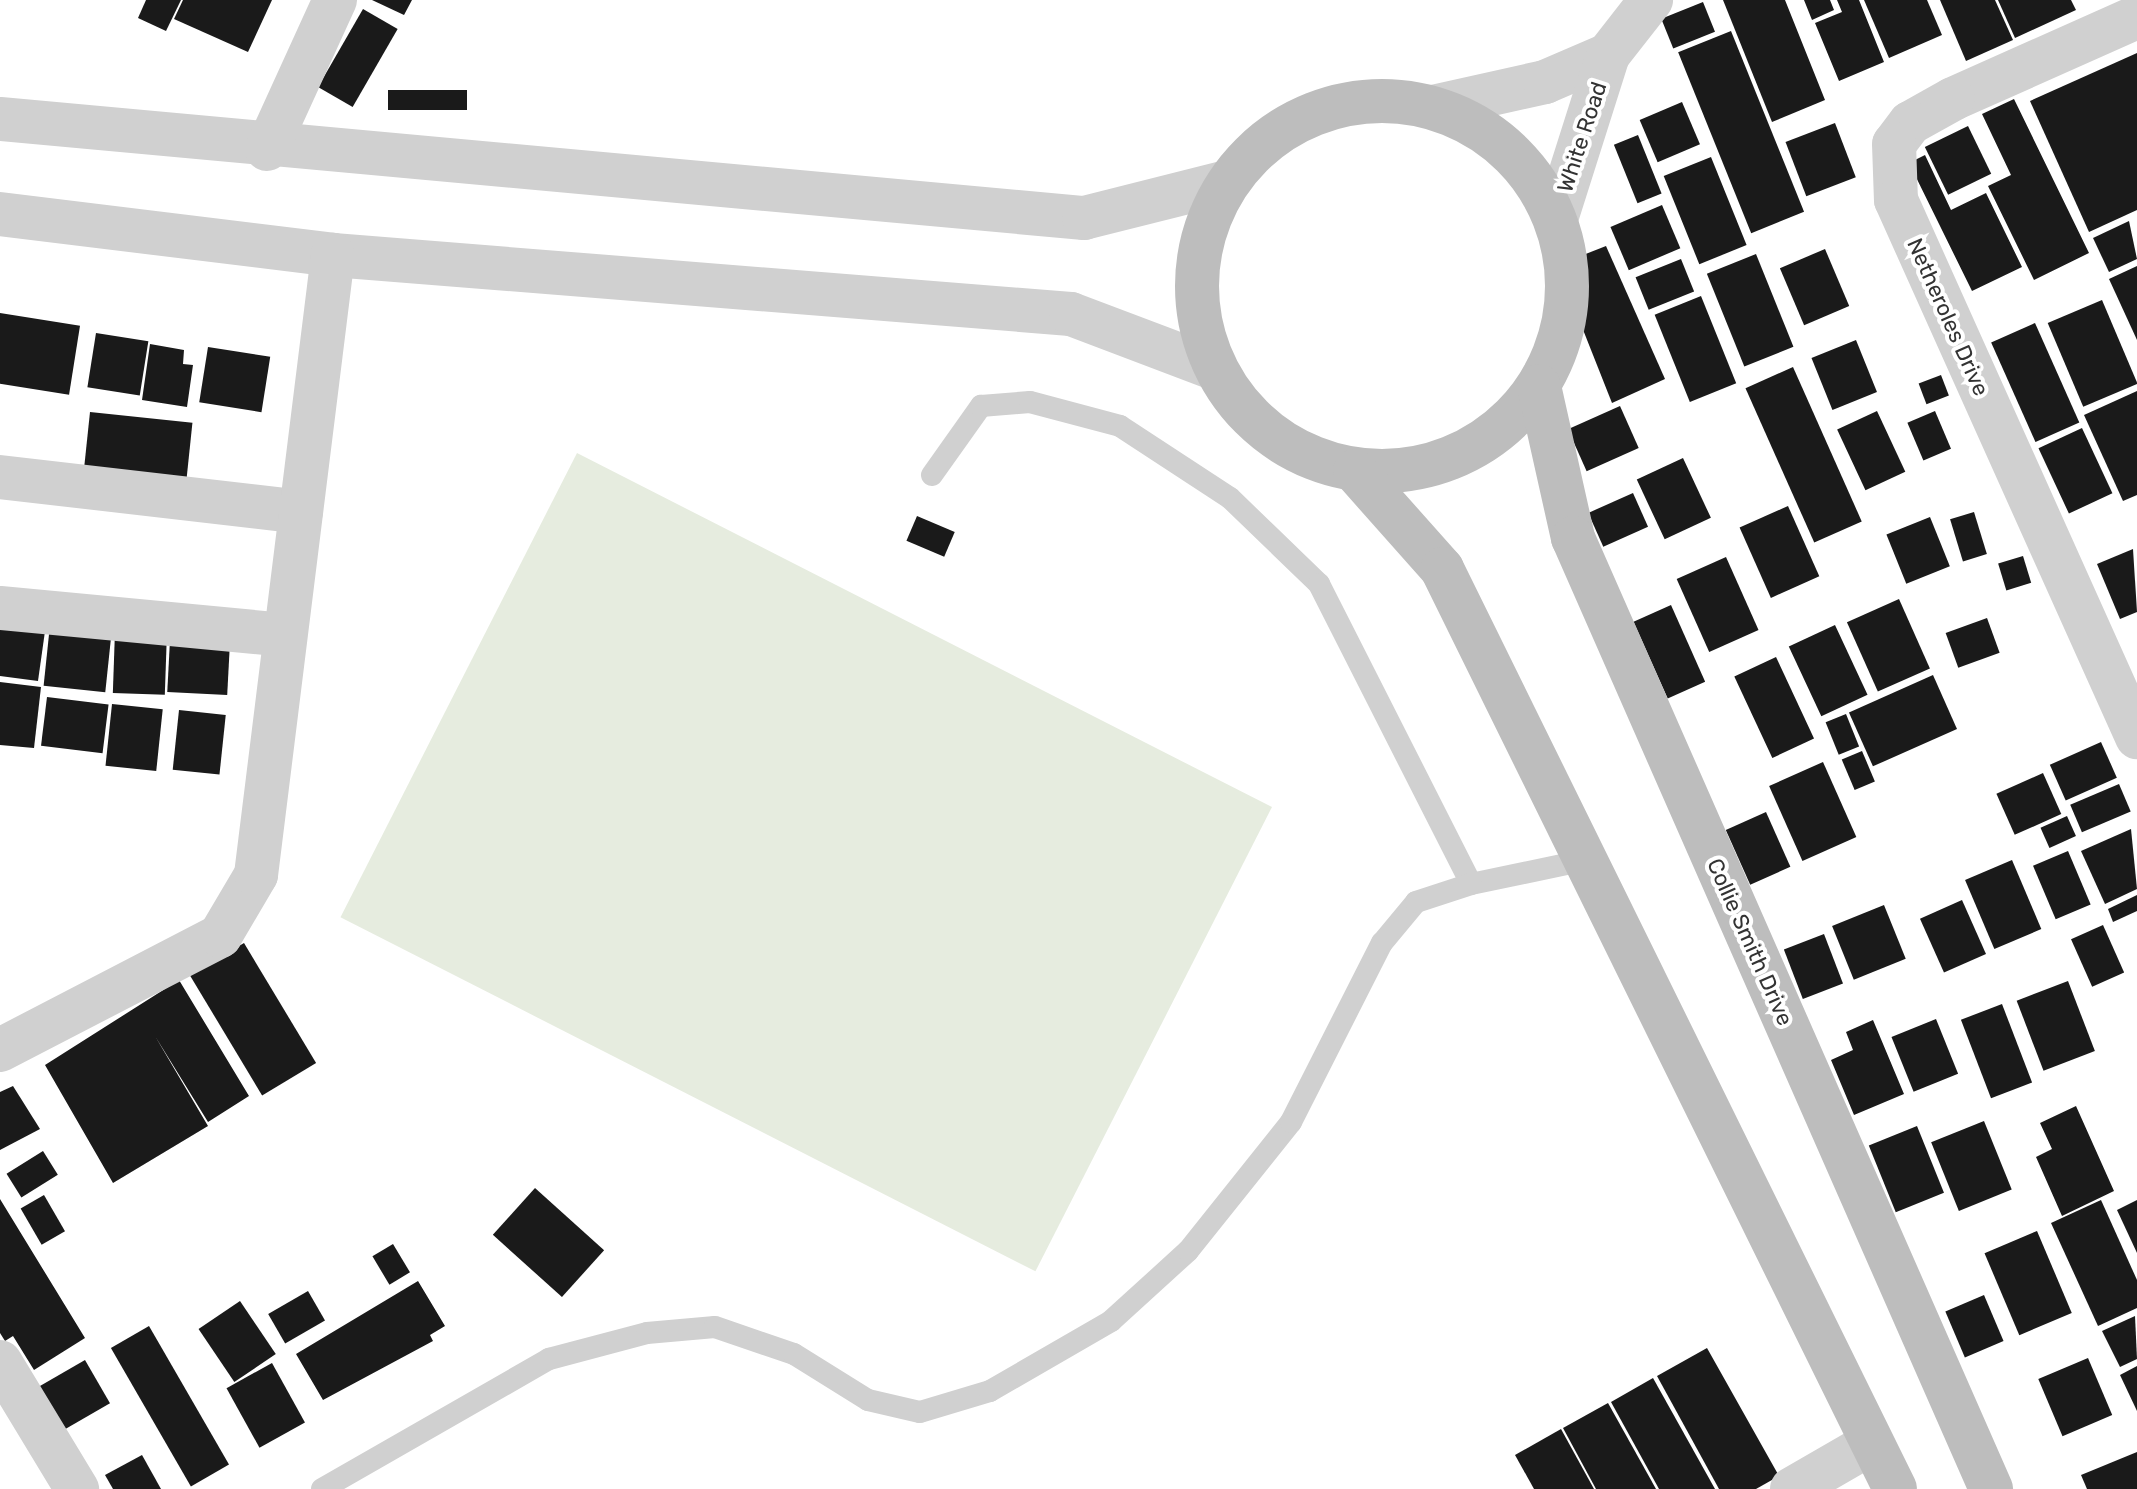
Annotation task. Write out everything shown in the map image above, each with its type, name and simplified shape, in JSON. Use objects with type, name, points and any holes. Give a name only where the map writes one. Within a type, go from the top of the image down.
[{"type":"street","points":[[267,149],[335,0]]},
{"type":"street","name":"White Road","points":[[1556,219],[1608,55],[1651,0]]},
{"type":"street","name":"Netheroles Drive","points":[[2137,17],[1953,99],[1910,123],[1894,144],[1896,200],[2137,737]]},
{"type":"street","name":"White Road","points":[[1433,107],[1545,82],[1608,55]]},
{"type":"street","points":[[1387,99],[1433,107],[1496,140],[1528,169],[1556,219],[1568,276],[1562,333],[1539,386],[1512,419],[1440,464],[1355,471],[1311,460],[1272,438],[1239,407],[1214,368],[1198,293],[1202,241],[1227,182],[1297,120],[1387,99]]},
{"type":"street","points":[[0,119],[267,149],[1084,218],[1227,182]]},
{"type":"street","points":[[0,214],[333,255],[1071,314],[1214,368]]},
{"type":"street","points":[[0,1050],[220,936],[256,875],[333,255]]},
{"type":"street","name":"Collie Smith Drive","points":[[1539,386],[1573,538],[1991,1489]]},
{"type":"street","points":[[1355,471],[1442,569],[1870,1444],[1895,1489]]},
{"type":"street","points":[[0,477],[301,512]]},
{"type":"street","points":[[0,608],[285,635]]},
{"type":"street","points":[[0,1362],[77,1489]]},
{"type":"street","points":[[1792,1489],[1870,1444]]},
{"type":"lane","points":[[932,475],[981,406],[1030,402],[1120,426],[1230,498],[1319,584],[1471,884]]},
{"type":"lane","points":[[322,1489],[549,1359],[647,1333],[715,1327],[794,1354],[868,1400],[920,1412],[990,1391],[1111,1321],[1188,1251],[1291,1122],[1382,943],[1416,902],[1471,884],[1586,860]]},
{"type":"shaded area","points":[[577,453],[1272,807],[1035,1271],[340,917]]},
{"type":"building","points":[[146,0],[181,0],[166,31],[138,18]]},
{"type":"building","points":[[183,0],[272,0],[248,52],[174,19]]},
{"type":"building","points":[[372,0],[412,0],[404,15]]},
{"type":"building","points":[[1723,0],[1785,0],[1825,100],[1772,122]]},
{"type":"building","points":[[1804,0],[1830,0],[1834,10],[1812,20]]},
{"type":"building","points":[[1837,0],[1859,0],[1884,62],[1839,81],[1815,23],[1842,12]]},
{"type":"building","points":[[1864,0],[1927,0],[1942,35],[1889,58]]},
{"type":"building","points":[[1940,0],[1995,0],[2013,40],[1966,61]]},
{"type":"building","points":[[1998,0],[2071,0],[2076,10],[2015,38]]},
{"type":"building","points":[[1703,2],[1715,32],[1673,49],[1661,19]]},
{"type":"building","points":[[363,9],[398,29],[353,107],[318,87]]},
{"type":"building","points":[[1731,31],[1804,212],[1751,233],[1678,52]]},
{"type":"building","points":[[2137,53],[2137,210],[2089,232],[2030,101]]},
{"type":"building","points":[[388,90],[467,90],[467,110],[388,110]]},
{"type":"building","points":[[2014,99],[2089,253],[2034,280],[1988,186],[2011,175],[1982,114]]},
{"type":"building","points":[[1682,102],[1700,144],[1658,162],[1640,120]]},
{"type":"building","points":[[1835,123],[1856,177],[1806,196],[1786,142]]},
{"type":"building","points":[[1968,126],[1991,174],[1948,195],[1925,147]]},
{"type":"building","points":[[1638,135],[1662,193],[1637,203],[1614,145]]},
{"type":"building","points":[[1925,155],[1951,210],[1986,193],[2022,267],[1972,291],[1909,163]]},
{"type":"building","points":[[1711,157],[1747,245],[1699,264],[1664,176]]},
{"type":"building","points":[[1662,205],[1680,248],[1629,270],[1610,227]]},
{"type":"building","points":[[2129,221],[2137,259],[2109,272],[2093,238]]},
{"type":"building","points":[[1606,246],[1665,379],[1612,403],[1578,317],[1578,257]]},
{"type":"building","points":[[1825,249],[1849,306],[1804,325],[1780,268]]},
{"type":"building","points":[[1756,254],[1793,347],[1744,367],[1707,274]]},
{"type":"building","points":[[1681,259],[1694,291],[1649,310],[1636,277]]},
{"type":"building","points":[[2137,266],[2137,340],[2109,279]]},
{"type":"building","points":[[1701,296],[1736,383],[1690,402],[1655,315]]},
{"type":"building","points":[[2102,300],[2137,384],[2083,407],[2048,323]]},
{"type":"building","points":[[0,313],[80,326],[69,395],[0,384]]},
{"type":"building","points":[[2035,323],[2079,423],[2035,442],[1991,343]]},
{"type":"building","points":[[96,333],[148,341],[140,396],[87,387]]},
{"type":"building","points":[[1856,340],[1877,392],[1832,410],[1811,358]]},
{"type":"building","points":[[150,344],[184,350],[183,364],[193,365],[187,407],[142,400]]},
{"type":"building","points":[[208,347],[270,357],[261,412],[199,402]]},
{"type":"building","points":[[1793,367],[1862,521],[1814,543],[1745,388]]},
{"type":"building","points":[[1941,375],[1949,396],[1926,404],[1919,384]]},
{"type":"building","points":[[2137,391],[2137,495],[2123,501],[2084,415]]},
{"type":"building","points":[[1620,406],[1639,448],[1587,471],[1568,429]]},
{"type":"building","points":[[1877,411],[1905,472],[1865,490],[1837,430]]},
{"type":"building","points":[[1935,411],[1951,449],[1923,460],[1907,423]]},
{"type":"building","points":[[90,412],[192,423],[186,480],[84,470]]},
{"type":"building","points":[[2082,428],[2112,493],[2069,514],[2038,448]]},
{"type":"building","points":[[1683,458],[1711,518],[1665,539],[1637,480]]},
{"type":"building","points":[[1633,493],[1648,527],[1603,547],[1588,513]]},
{"type":"building","points":[[1788,506],[1819,576],[1771,598],[1740,528]]},
{"type":"building","points":[[1974,512],[1987,554],[1963,561],[1950,519]]},
{"type":"building","points":[[917,516],[955,532],[944,557],[906,541]]},
{"type":"building","points":[[1930,517],[1950,566],[1906,584],[1886,535]]},
{"type":"building","points":[[2133,549],[2137,612],[2120,619],[2097,564]]},
{"type":"building","points":[[2023,556],[2031,583],[2006,590],[1998,564]]},
{"type":"building","points":[[1726,557],[1759,630],[1709,652],[1677,579]]},
{"type":"building","points":[[1899,599],[1930,668],[1878,692],[1847,622]]},
{"type":"building","points":[[1671,605],[1705,682],[1668,698],[1634,622]]},
{"type":"building","points":[[0,618],[46,624],[38,681],[0,676]]},
{"type":"building","points":[[1987,618],[2000,653],[1958,668],[1946,633]]},
{"type":"building","points":[[50,625],[112,631],[105,692],[44,686]]},
{"type":"building","points":[[1835,625],[1868,695],[1821,716],[1789,647]]},
{"type":"building","points":[[115,631],[167,633],[165,695],[113,693]]},
{"type":"building","points":[[170,640],[230,643],[227,695],[167,692]]},
{"type":"building","points":[[1776,657],[1814,739],[1772,758],[1734,676]]},
{"type":"building","points":[[1933,675],[1957,729],[1873,766],[1849,712]]},
{"type":"building","points":[[0,682],[41,687],[34,748],[0,745]]},
{"type":"building","points":[[47,697],[109,705],[103,753],[41,746]]},
{"type":"building","points":[[112,704],[163,709],[156,771],[106,766]]},
{"type":"building","points":[[179,710],[226,715],[219,775],[173,770]]},
{"type":"building","points":[[1846,714],[1859,746],[1839,755],[1826,722]]},
{"type":"building","points":[[2101,742],[2117,778],[2066,800],[2050,765]]},
{"type":"building","points":[[1862,751],[1875,781],[1855,790],[1842,760]]},
{"type":"building","points":[[1823,762],[1856,837],[1802,861],[1769,786]]},
{"type":"building","points":[[2043,773],[2061,814],[2015,835],[1996,794]]},
{"type":"building","points":[[2119,784],[2131,812],[2082,832],[2070,805]]},
{"type":"building","points":[[1766,812],[1790,867],[1750,885],[1726,830]]},
{"type":"building","points":[[2067,816],[2076,836],[2049,848],[2041,828]]},
{"type":"building","points":[[2131,829],[2137,889],[2105,904],[2081,851]]},
{"type":"building","points":[[2068,851],[2091,904],[2056,919],[2033,866]]},
{"type":"building","points":[[2012,860],[2041,929],[1994,949],[1965,880]]},
{"type":"building","points":[[2137,895],[2137,911],[2113,922],[2108,909]]},
{"type":"building","points":[[1962,900],[1986,954],[1944,973],[1920,919]]},
{"type":"building","points":[[1884,905],[1906,959],[1854,980],[1832,926]]},
{"type":"building","points":[[2103,925],[2124,973],[2092,987],[2071,939]]},
{"type":"building","points":[[1824,934],[1843,983],[1803,999],[1784,949]]},
{"type":"building","points":[[244,943],[316,1063],[262,1095],[190,975]]},
{"type":"building","points":[[179,980],[249,1096],[208,1122],[155,1036],[208,1126],[113,1183],[45,1065]]},
{"type":"building","points":[[2068,981],[2095,1051],[2044,1071],[2017,1001]]},
{"type":"building","points":[[2002,1004],[2032,1082],[1991,1098],[1961,1020]]},
{"type":"building","points":[[1936,1019],[1958,1074],[1914,1092],[1891,1037]]},
{"type":"building","points":[[1873,1020],[1904,1094],[1854,1115],[1831,1060],[1853,1050],[1846,1032]]},
{"type":"building","points":[[13,1086],[40,1129],[0,1150],[0,1092]]},
{"type":"building","points":[[2076,1106],[2114,1191],[2062,1216],[2036,1157],[2052,1149],[2040,1123]]},
{"type":"building","points":[[1984,1121],[2012,1190],[1959,1211],[1931,1142]]},
{"type":"building","points":[[1917,1126],[1944,1193],[1896,1212],[1869,1145]]},
{"type":"building","points":[[43,1151],[58,1175],[21,1198],[7,1174]]},
{"type":"building","points":[[535,1188],[604,1250],[562,1297],[493,1235]]},
{"type":"building","points":[[44,1195],[65,1231],[42,1245],[21,1208]]},
{"type":"building","points":[[0,1199],[85,1338],[34,1370],[13,1336],[5,1341],[0,1333]]},
{"type":"building","points":[[2101,1200],[2137,1280],[2137,1308],[2098,1326],[2051,1223]]},
{"type":"building","points":[[2137,1200],[2137,1253],[2117,1210]]},
{"type":"building","points":[[2037,1231],[2072,1313],[2019,1335],[1985,1253]]},
{"type":"building","points":[[393,1244],[410,1272],[389,1285],[372,1256]]},
{"type":"building","points":[[418,1281],[445,1326],[430,1335],[433,1341],[323,1400],[296,1354]]},
{"type":"building","points":[[308,1291],[325,1320],[285,1343],[268,1314]]},
{"type":"building","points":[[1984,1295],[2004,1341],[1965,1357],[1945,1311]]},
{"type":"building","points":[[240,1301],[276,1354],[234,1382],[199,1329]]},
{"type":"building","points":[[2135,1316],[2137,1359],[2120,1367],[2102,1331]]},
{"type":"building","points":[[149,1326],[229,1465],[191,1487],[111,1348]]},
{"type":"building","points":[[1707,1348],[1779,1476],[1756,1489],[1719,1489],[1657,1376]]},
{"type":"building","points":[[2088,1358],[2112,1415],[2063,1436],[2038,1379]]},
{"type":"building","points":[[85,1360],[110,1403],[64,1430],[39,1386]]},
{"type":"building","points":[[272,1363],[305,1422],[259,1448],[227,1388]]},
{"type":"building","points":[[2137,1366],[2137,1411],[2120,1375]]},
{"type":"building","points":[[1653,1378],[1715,1489],[1659,1489],[1611,1402]]},
{"type":"building","points":[[1608,1403],[1656,1489],[1596,1489],[1563,1428]]},
{"type":"building","points":[[1561,1429],[1594,1489],[1534,1489],[1515,1455]]},
{"type":"building","points":[[2137,1452],[2137,1489],[2087,1489],[2081,1475]]},
{"type":"building","points":[[142,1455],[161,1489],[113,1489],[105,1475]]}]
